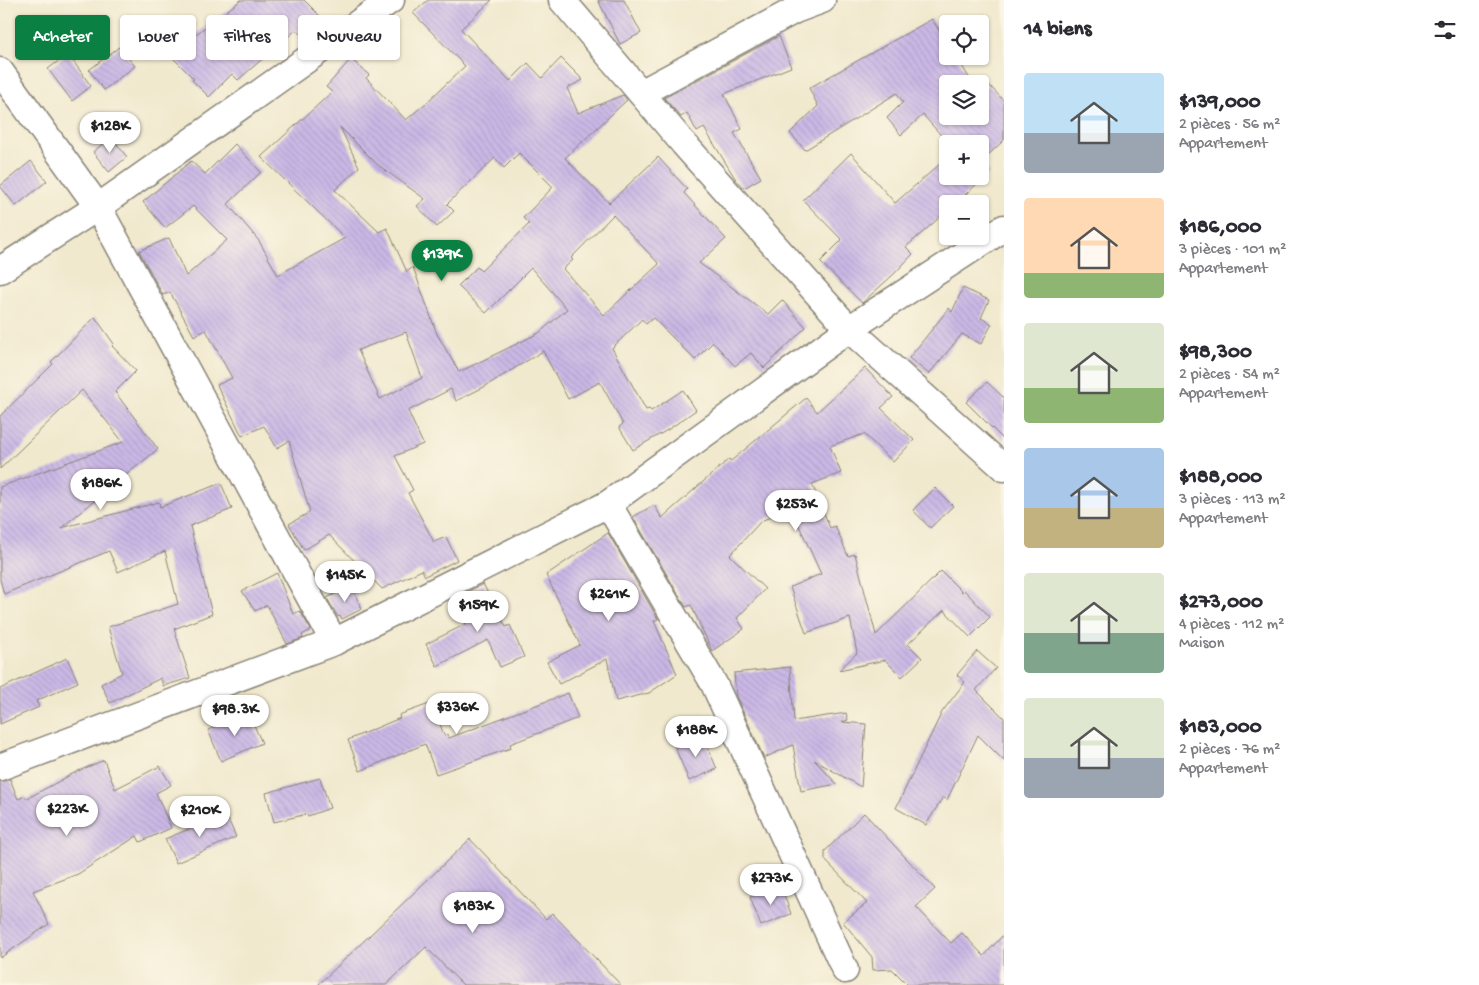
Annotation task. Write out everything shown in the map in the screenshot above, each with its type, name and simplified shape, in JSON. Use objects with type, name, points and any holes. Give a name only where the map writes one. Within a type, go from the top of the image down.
[{"type":"street","points":[[0,270],[98,207],[391,0]]},
{"type":"street","points":[[562,0],[849,330],[1004,468]]},
{"type":"street","points":[[641,93],[795,10],[822,0]]},
{"type":"street","points":[[0,71],[98,207],[334,642]]},
{"type":"street","points":[[0,767],[334,642],[608,504],[849,330],[1004,228]]},
{"type":"street","points":[[608,504],[714,684],[845,970]]},
{"type":"building","points":[[241,0],[304,0],[319,15],[298,15],[298,32],[296,30],[288,37],[288,15],[221,15]]},
{"type":"building","points":[[428,0],[492,0],[461,29],[510,81],[528,63],[542,78],[561,58],[583,80],[567,88],[578,113],[623,95],[627,100],[565,158],[609,203],[658,157],[687,189],[684,193],[726,239],[699,263],[768,314],[782,300],[806,327],[764,368],[751,353],[735,366],[713,342],[695,360],[653,318],[646,324],[642,319],[612,348],[646,410],[649,409],[651,411],[683,390],[696,410],[669,429],[633,450],[619,427],[623,424],[600,382],[568,399],[543,351],[484,387],[456,401],[451,389],[408,411],[423,444],[395,456],[413,490],[408,493],[434,542],[446,537],[457,560],[425,576],[422,570],[382,589],[329,535],[304,550],[289,524],[310,512],[289,441],[277,448],[264,426],[242,436],[217,385],[232,378],[206,330],[194,336],[170,292],[163,295],[139,251],[169,238],[186,276],[227,240],[193,206],[165,228],[143,202],[191,161],[205,174],[235,144],[261,172],[228,204],[259,241],[278,275],[345,238],[261,157],[332,92],[326,87],[350,60],[369,75],[366,78],[406,120],[465,66],[413,13]],"holes":[[[340,127],[378,165],[425,199],[417,206],[437,227],[454,211],[447,204],[495,158],[504,168],[519,153],[553,187],[523,218],[529,224],[481,271],[477,267],[458,286],[486,313],[531,268],[567,309],[539,333],[459,372],[437,334],[413,267],[407,272],[387,228],[379,232],[335,190],[359,167]],[[613,215],[659,264],[604,315],[563,269],[573,260],[571,258]],[[406,332],[422,378],[380,399],[358,350]]]},
{"type":"building","points":[[598,0],[624,0],[641,33],[620,44]]},
{"type":"building","points":[[932,19],[939,30],[939,65],[961,65],[968,75],[939,75],[939,125],[989,125],[989,85],[1004,101],[1004,140],[989,154],[989,135],[941,135],[923,115],[901,135],[887,118],[903,102],[897,93],[805,150],[790,133],[818,106],[809,88]]},
{"type":"building","points":[[206,27],[206,60],[261,60],[238,80],[232,74],[209,97],[175,60],[196,60],[196,34]]},
{"type":"building","points":[[779,36],[791,67],[724,94],[742,129],[734,133],[761,178],[744,188],[735,178],[704,128],[697,132],[687,113],[681,117],[664,98]]},
{"type":"building","points":[[119,47],[120,60],[130,60],[135,66],[104,90],[89,70],[102,60],[110,60],[110,54]]},
{"type":"building","points":[[60,60],[72,60],[91,86],[72,101],[48,69]]},
{"type":"building","points":[[111,137],[127,157],[109,172],[93,152]]},
{"type":"building","points":[[851,153],[895,203],[939,165],[939,185],[976,185],[965,195],[939,195],[939,218],[906,247],[913,254],[862,303],[820,262],[842,240],[803,200]]},
{"type":"building","points":[[31,161],[47,181],[16,206],[0,186]]},
{"type":"building","points":[[963,288],[989,300],[981,318],[992,324],[981,344],[962,334],[929,374],[909,358],[949,308],[952,312]]},
{"type":"building","points":[[95,317],[114,344],[112,346],[136,371],[115,392],[158,449],[61,528],[159,502],[160,507],[221,483],[232,509],[190,526],[212,614],[174,629],[190,678],[163,686],[161,678],[110,703],[101,684],[122,673],[108,627],[178,604],[165,551],[118,572],[109,551],[4,594],[0,580],[0,487],[123,442],[82,390],[0,469],[0,416],[53,364],[51,362]]},
{"type":"building","points":[[865,368],[893,397],[881,408],[914,440],[893,462],[864,434],[830,446],[841,473],[812,484],[830,528],[835,526],[848,556],[855,554],[876,635],[941,571],[962,592],[964,590],[990,617],[970,637],[944,610],[908,644],[922,658],[902,677],[885,660],[839,670],[857,653],[850,618],[806,633],[790,587],[821,574],[791,508],[761,521],[730,555],[765,589],[737,618],[744,629],[712,651],[691,605],[686,607],[633,517],[654,505],[662,518],[729,459],[731,461],[806,398],[817,412]]},
{"type":"building","points":[[987,382],[1004,398],[1004,440],[966,402]]},
{"type":"building","points":[[935,488],[953,506],[930,528],[913,510]]},
{"type":"building","points":[[608,533],[658,619],[654,621],[677,674],[649,693],[616,701],[607,659],[559,684],[547,662],[580,645],[546,575]]},
{"type":"building","points":[[277,573],[293,614],[300,611],[311,630],[302,635],[303,638],[287,644],[267,605],[255,611],[242,591]]},
{"type":"building","points":[[483,584],[506,627],[510,625],[524,657],[500,667],[488,640],[437,666],[426,644],[466,624],[461,613],[474,607],[467,592]]},
{"type":"building","points":[[351,586],[362,609],[342,619],[340,616],[338,617],[327,598]]},
{"type":"building","points":[[977,651],[996,668],[976,690],[1004,718],[1004,761],[978,735],[947,800],[943,797],[926,825],[896,808],[942,712],[965,682],[957,675]]},
{"type":"building","points":[[67,658],[78,682],[36,701],[39,707],[0,724],[0,689]]},
{"type":"building","points":[[790,667],[794,721],[846,713],[848,720],[842,722],[866,724],[861,787],[814,760],[837,784],[801,791],[793,745],[764,758],[736,696],[734,673]]},
{"type":"building","points":[[568,693],[578,718],[510,744],[511,748],[436,774],[425,744],[360,771],[348,740],[400,718],[399,715],[432,703],[444,735],[447,734],[449,738]]},
{"type":"building","points":[[248,712],[262,743],[221,761],[208,730]]},
{"type":"building","points":[[703,736],[717,769],[689,781],[675,747]]},
{"type":"building","points":[[104,760],[115,789],[160,766],[171,785],[156,793],[171,828],[140,842],[137,836],[78,874],[33,891],[49,924],[0,958],[0,782],[10,779],[18,799],[25,796],[26,799],[76,772]]},
{"type":"building","points":[[320,778],[330,808],[308,816],[307,814],[274,822],[266,793]]},
{"type":"building","points":[[864,813],[935,889],[916,907],[951,943],[962,933],[984,956],[1004,934],[1004,985],[908,985],[892,969],[873,970],[872,957],[843,922],[867,903],[825,860],[825,851]]},
{"type":"building","points":[[218,817],[227,817],[236,837],[176,863],[165,839]]},
{"type":"building","points":[[470,839],[546,919],[552,913],[621,985],[463,985],[426,947],[386,985],[318,985]]},
{"type":"building","points":[[781,886],[791,914],[761,926],[750,897]]}]
